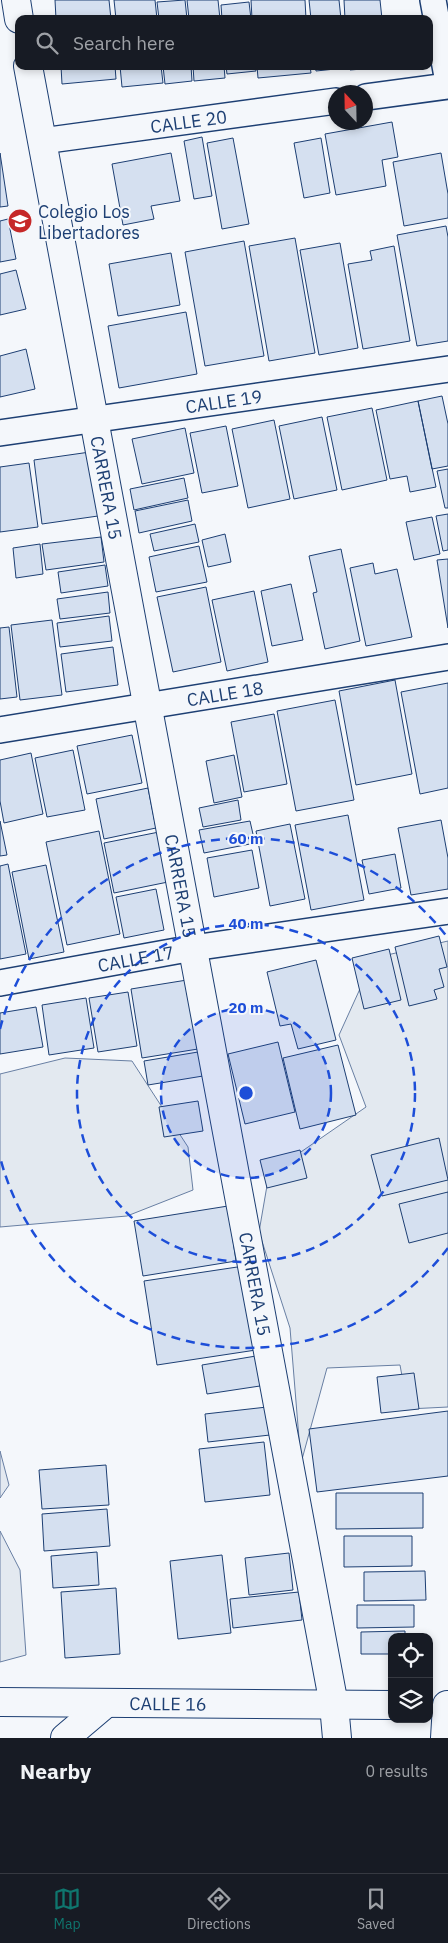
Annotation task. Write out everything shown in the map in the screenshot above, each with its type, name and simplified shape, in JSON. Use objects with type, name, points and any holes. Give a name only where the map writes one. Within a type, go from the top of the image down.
[{"type":"street","points":[[16,0],[18,15]]},
{"type":"street","points":[[433,0],[448,82]]},
{"type":"street","name":"CARRERA 15","points":[[29,70],[334,1705],[337,1738]]},
{"type":"street","points":[[373,96],[448,86]]},
{"type":"street","name":"CALLE 20","points":[[42,141],[328,102]]},
{"type":"street","name":"CALLE 19","points":[[0,433],[448,370]]},
{"type":"street","name":"CALLE 18","points":[[0,730],[448,657]]},
{"type":"street","name":"CALLE 17","points":[[0,983],[193,948],[448,912]]},
{"type":"street","name":"CALLE 16","points":[[0,1702],[388,1705]]},
{"type":"street","points":[[64,1738],[105,1704]]},
{"type":"street","points":[[441,1705],[445,1738]]},
{"type":"shaded area","points":[[448,941],[448,1407],[408,1409],[400,1365],[327,1368],[301,1463],[290,1328],[259,1232],[269,1174],[366,1107],[339,1035],[374,958]]},
{"type":"shaded area","points":[[65,1058],[132,1061],[188,1147],[193,1190],[127,1216],[0,1227],[0,1074]]},
{"type":"shaded area","points":[[0,1451],[9,1485],[0,1498]]},
{"type":"shaded area","points":[[0,1531],[20,1570],[26,1655],[0,1662]]},
{"type":"building","points":[[55,0],[109,0],[111,15],[56,15]]},
{"type":"building","points":[[114,0],[155,0],[157,15],[116,15]]},
{"type":"building","points":[[185,0],[187,15],[159,15],[157,2]]},
{"type":"building","points":[[187,0],[218,0],[220,15],[189,15]]},
{"type":"building","points":[[251,0],[305,0],[306,15],[252,15]]},
{"type":"building","points":[[309,0],[339,0],[341,15],[311,15]]},
{"type":"building","points":[[344,0],[380,0],[382,15],[345,15]]},
{"type":"building","points":[[249,2],[251,15],[222,15],[221,5]]},
{"type":"building","points":[[61,70],[115,70],[116,79],[62,84]]},
{"type":"building","points":[[120,70],[161,70],[163,83],[122,87]]},
{"type":"building","points":[[163,70],[191,70],[192,81],[165,84]]},
{"type":"building","points":[[193,70],[224,70],[225,78],[194,81]]},
{"type":"building","points":[[226,70],[256,71],[227,74]]},
{"type":"building","points":[[257,70],[311,70],[311,73],[258,78]]},
{"type":"building","points":[[392,122],[398,157],[382,160],[386,186],[336,195],[325,134],[347,130],[373,130],[373,125]]},
{"type":"building","points":[[202,137],[212,196],[194,199],[184,141]]},
{"type":"building","points":[[233,138],[249,224],[222,229],[207,143]]},
{"type":"building","points":[[321,138],[330,193],[304,198],[294,143]]},
{"type":"building","points":[[0,153],[8,206],[0,207]]},
{"type":"building","points":[[171,153],[180,201],[151,206],[154,219],[123,225],[112,164]]},
{"type":"building","points":[[441,153],[448,194],[448,218],[404,226],[393,162]]},
{"type":"building","points":[[8,219],[16,259],[0,262],[0,221]]},
{"type":"building","points":[[446,226],[448,237],[448,341],[417,346],[397,235]]},
{"type":"building","points":[[295,238],[315,353],[269,361],[249,246]]},
{"type":"building","points":[[244,241],[264,356],[205,366],[185,252]]},
{"type":"building","points":[[340,243],[358,348],[319,355],[300,250]]},
{"type":"building","points":[[394,246],[410,341],[363,349],[348,264],[372,260],[370,251]]},
{"type":"building","points":[[171,253],[180,305],[118,316],[109,264]]},
{"type":"building","points":[[16,270],[26,309],[0,315],[0,274]]},
{"type":"building","points":[[186,312],[197,374],[119,388],[108,326]]},
{"type":"building","points":[[26,349],[35,389],[0,397],[0,356]]},
{"type":"building","points":[[442,396],[448,424],[448,466],[432,469],[418,401]]},
{"type":"building","points":[[418,401],[436,487],[410,492],[407,476],[390,479],[376,410]]},
{"type":"building","points":[[372,408],[387,480],[342,490],[327,417]]},
{"type":"building","points":[[322,417],[337,490],[294,499],[279,426]]},
{"type":"building","points":[[274,420],[290,499],[248,508],[232,429]]},
{"type":"building","points":[[226,426],[238,486],[202,493],[190,433]]},
{"type":"building","points":[[185,428],[194,473],[142,484],[132,439]]},
{"type":"building","points":[[90,452],[98,516],[42,524],[34,460]]},
{"type":"building","points":[[29,463],[38,527],[0,532],[0,467]]},
{"type":"building","points":[[448,469],[448,508],[445,508],[437,471]]},
{"type":"building","points":[[184,478],[188,498],[134,510],[130,489]]},
{"type":"building","points":[[188,500],[192,521],[139,533],[135,511]]},
{"type":"building","points":[[448,514],[448,550],[443,551],[436,516]]},
{"type":"building","points":[[432,517],[440,554],[414,560],[406,522]]},
{"type":"building","points":[[195,524],[199,542],[154,551],[150,534]]},
{"type":"building","points":[[225,534],[231,562],[208,567],[202,540]]},
{"type":"building","points":[[101,537],[104,562],[46,570],[42,544]]},
{"type":"building","points":[[40,544],[43,574],[16,578],[13,548]]},
{"type":"building","points":[[199,546],[207,582],[156,592],[149,557]]},
{"type":"building","points":[[341,549],[360,641],[325,649],[313,593],[317,592],[309,556]]},
{"type":"building","points":[[448,559],[448,628],[437,560]]},
{"type":"building","points":[[373,563],[375,574],[397,569],[412,637],[366,646],[350,568]]},
{"type":"building","points":[[105,565],[108,586],[61,593],[58,572]]},
{"type":"building","points":[[291,584],[303,640],[272,646],[261,591]]},
{"type":"building","points":[[206,587],[221,662],[173,672],[157,597]]},
{"type":"building","points":[[254,591],[268,662],[227,671],[212,600]]},
{"type":"building","points":[[108,592],[110,613],[60,619],[57,599]]},
{"type":"building","points":[[109,616],[112,641],[60,647],[57,623]]},
{"type":"building","points":[[52,620],[62,695],[20,700],[11,625]]},
{"type":"building","points":[[9,627],[17,697],[0,699],[0,628]]},
{"type":"building","points":[[113,647],[118,685],[66,692],[61,654]]},
{"type":"building","points":[[395,680],[412,774],[356,785],[339,691]]},
{"type":"building","points":[[448,683],[448,788],[420,794],[401,692]]},
{"type":"building","points":[[335,700],[354,800],[296,811],[277,711]]},
{"type":"building","points":[[274,714],[287,784],[244,792],[231,722]]},
{"type":"building","points":[[132,735],[142,783],[87,794],[77,746]]},
{"type":"building","points":[[73,750],[85,810],[47,817],[35,758]]},
{"type":"building","points":[[31,753],[43,814],[4,823],[0,801],[0,760]]},
{"type":"building","points":[[234,755],[242,797],[214,803],[206,761]]},
{"type":"building","points":[[148,788],[156,828],[104,839],[96,799]]},
{"type":"building","points":[[238,800],[241,820],[203,827],[199,808]]},
{"type":"building","points":[[348,815],[364,900],[311,910],[295,825]]},
{"type":"building","points":[[441,820],[448,858],[448,889],[411,895],[398,828]]},
{"type":"building","points":[[0,821],[7,855],[0,856]]},
{"type":"building","points":[[250,821],[255,843],[204,853],[199,830]]},
{"type":"building","points":[[290,824],[305,899],[270,906],[256,831]]},
{"type":"building","points":[[99,831],[120,934],[67,945],[46,842]]},
{"type":"building","points":[[159,832],[168,882],[114,893],[104,843]]},
{"type":"building","points":[[252,850],[259,888],[214,897],[207,858]]},
{"type":"building","points":[[395,854],[401,888],[369,894],[362,860]]},
{"type":"building","points":[[8,864],[26,954],[0,959],[0,866]]},
{"type":"building","points":[[46,865],[64,952],[29,959],[12,872]]},
{"type":"building","points":[[156,889],[164,930],[124,938],[116,897]]},
{"type":"building","points":[[439,936],[447,967],[439,969],[444,987],[434,990],[437,999],[409,1006],[395,947]]},
{"type":"building","points":[[389,949],[401,1000],[364,1009],[352,958]]},
{"type":"building","points":[[316,960],[336,1040],[298,1049],[291,1024],[280,1026],[267,972]]},
{"type":"building","points":[[187,980],[198,1049],[142,1058],[131,989]]},
{"type":"building","points":[[128,992],[137,1046],[98,1052],[89,998]]},
{"type":"building","points":[[86,998],[94,1048],[49,1055],[42,1005]]},
{"type":"building","points":[[36,1007],[43,1047],[0,1054],[0,1013]]},
{"type":"building","points":[[278,1042],[295,1112],[245,1124],[228,1054]]},
{"type":"building","points":[[338,1045],[356,1115],[300,1129],[283,1058]]},
{"type":"building","points":[[198,1052],[203,1076],[148,1085],[144,1061]]},
{"type":"building","points":[[198,1101],[203,1131],[164,1137],[159,1107]]},
{"type":"building","points":[[439,1138],[448,1180],[382,1196],[371,1155]]},
{"type":"building","points":[[300,1150],[307,1178],[267,1188],[260,1160]]},
{"type":"building","points":[[448,1192],[448,1233],[409,1243],[399,1204]]},
{"type":"building","points":[[228,1206],[236,1261],[143,1276],[134,1221]]},
{"type":"building","points":[[244,1266],[256,1350],[157,1365],[144,1281]]},
{"type":"building","points":[[256,1356],[260,1386],[207,1394],[202,1365]]},
{"type":"building","points":[[414,1373],[419,1409],[381,1413],[377,1377]]},
{"type":"building","points":[[267,1407],[270,1435],[208,1442],[205,1414]]},
{"type":"building","points":[[448,1411],[448,1476],[317,1492],[309,1429]]},
{"type":"building","points":[[264,1442],[270,1495],[205,1502],[199,1449]]},
{"type":"building","points":[[106,1465],[109,1505],[42,1509],[39,1470]]},
{"type":"building","points":[[336,1493],[423,1493],[423,1528],[336,1529]]},
{"type":"building","points":[[107,1509],[110,1546],[44,1551],[42,1514]]},
{"type":"building","points":[[344,1536],[412,1536],[412,1566],[344,1567]]},
{"type":"building","points":[[97,1552],[99,1585],[53,1588],[51,1556]]},
{"type":"building","points":[[289,1553],[293,1590],[249,1595],[245,1558]]},
{"type":"building","points":[[222,1555],[231,1633],[178,1639],[170,1561]]},
{"type":"building","points":[[425,1571],[426,1600],[364,1601],[364,1572]]},
{"type":"building","points":[[116,1588],[120,1654],[65,1658],[61,1592]]},
{"type":"building","points":[[299,1592],[302,1620],[233,1628],[230,1599]]},
{"type":"building","points":[[357,1605],[414,1605],[414,1627],[357,1628]]},
{"type":"building","points":[[405,1631],[405,1633],[388,1633],[388,1654],[361,1654],[361,1632]]},
{"type":"place","name":"Colegio Los Libertadores","points":[[20,221]]}]
